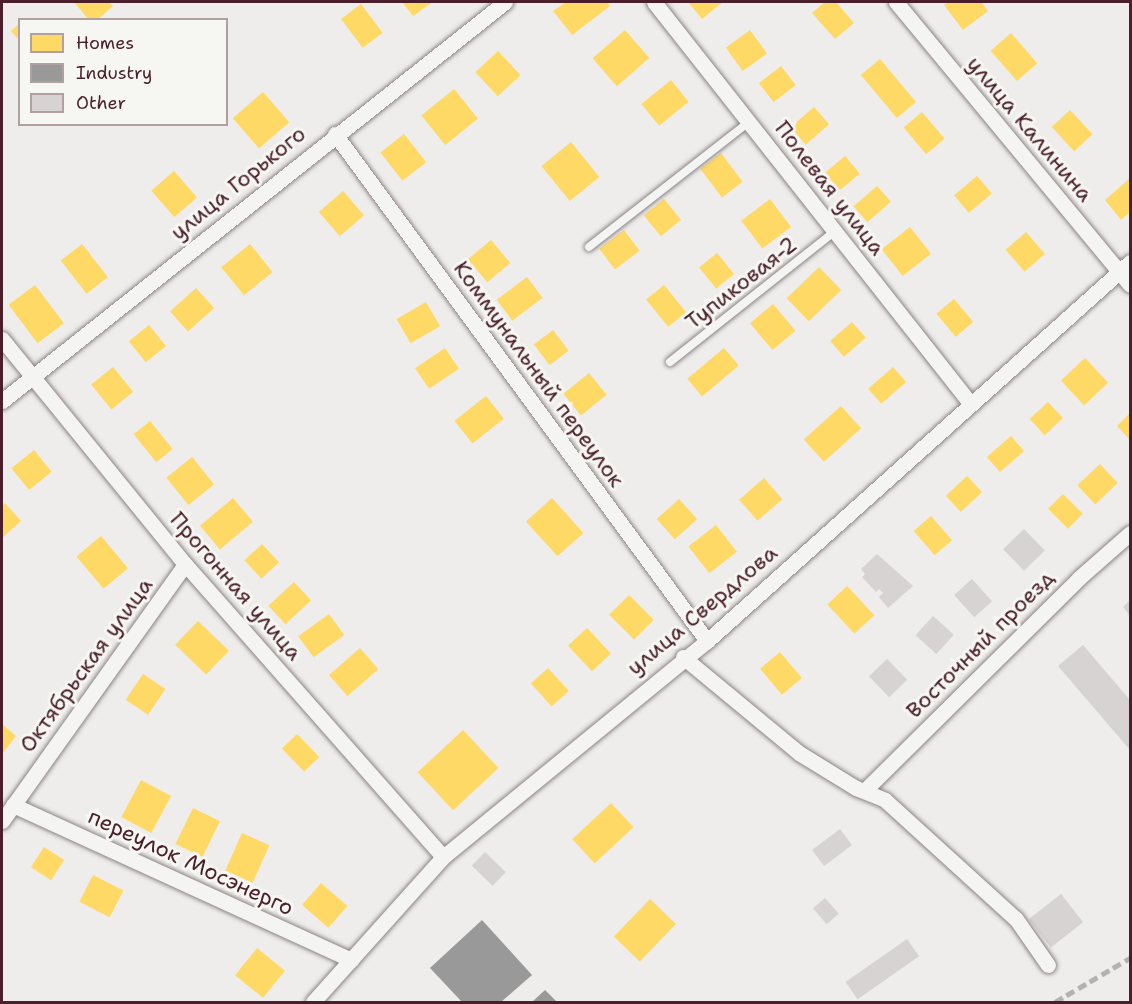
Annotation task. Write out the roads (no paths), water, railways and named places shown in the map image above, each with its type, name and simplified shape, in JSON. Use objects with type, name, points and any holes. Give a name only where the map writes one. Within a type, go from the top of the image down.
[{"type":"street","name":"улица Горького","points":[[2,401],[335,134],[505,2]]},
{"type":"street","name":"Полевая улица","points":[[654,2],[970,403]]},
{"type":"street","name":"улица Калинина","points":[[896,2],[1128,273]]},
{"type":"street","name":"Коммунальный переулок","points":[[335,134],[707,641]]},
{"type":"street","name":"улица Свердлова","points":[[313,1002],[443,856],[683,657],[707,641],[970,403],[1128,273]]},
{"type":"street","name":"Прогонная улица","points":[[2,339],[185,564],[443,856]]},
{"type":"street","name":"Восточный проезд","points":[[865,790],[1079,578],[1131,533]]},
{"type":"street","name":"Октябрьская улица","points":[[2,821],[185,564]]},
{"type":"street","points":[[683,657],[800,753],[885,800],[1016,919],[1048,965]]},
{"type":"street","name":"переулок Мосэнерго","points":[[13,805],[351,960]]},
{"type":"lane","points":[[589,247],[750,121]]},
{"type":"lane","name":"Тупиковая-2","points":[[670,362],[834,232]]},
{"type":"railway","points":[[1055,1002],[1130,958]]}]
